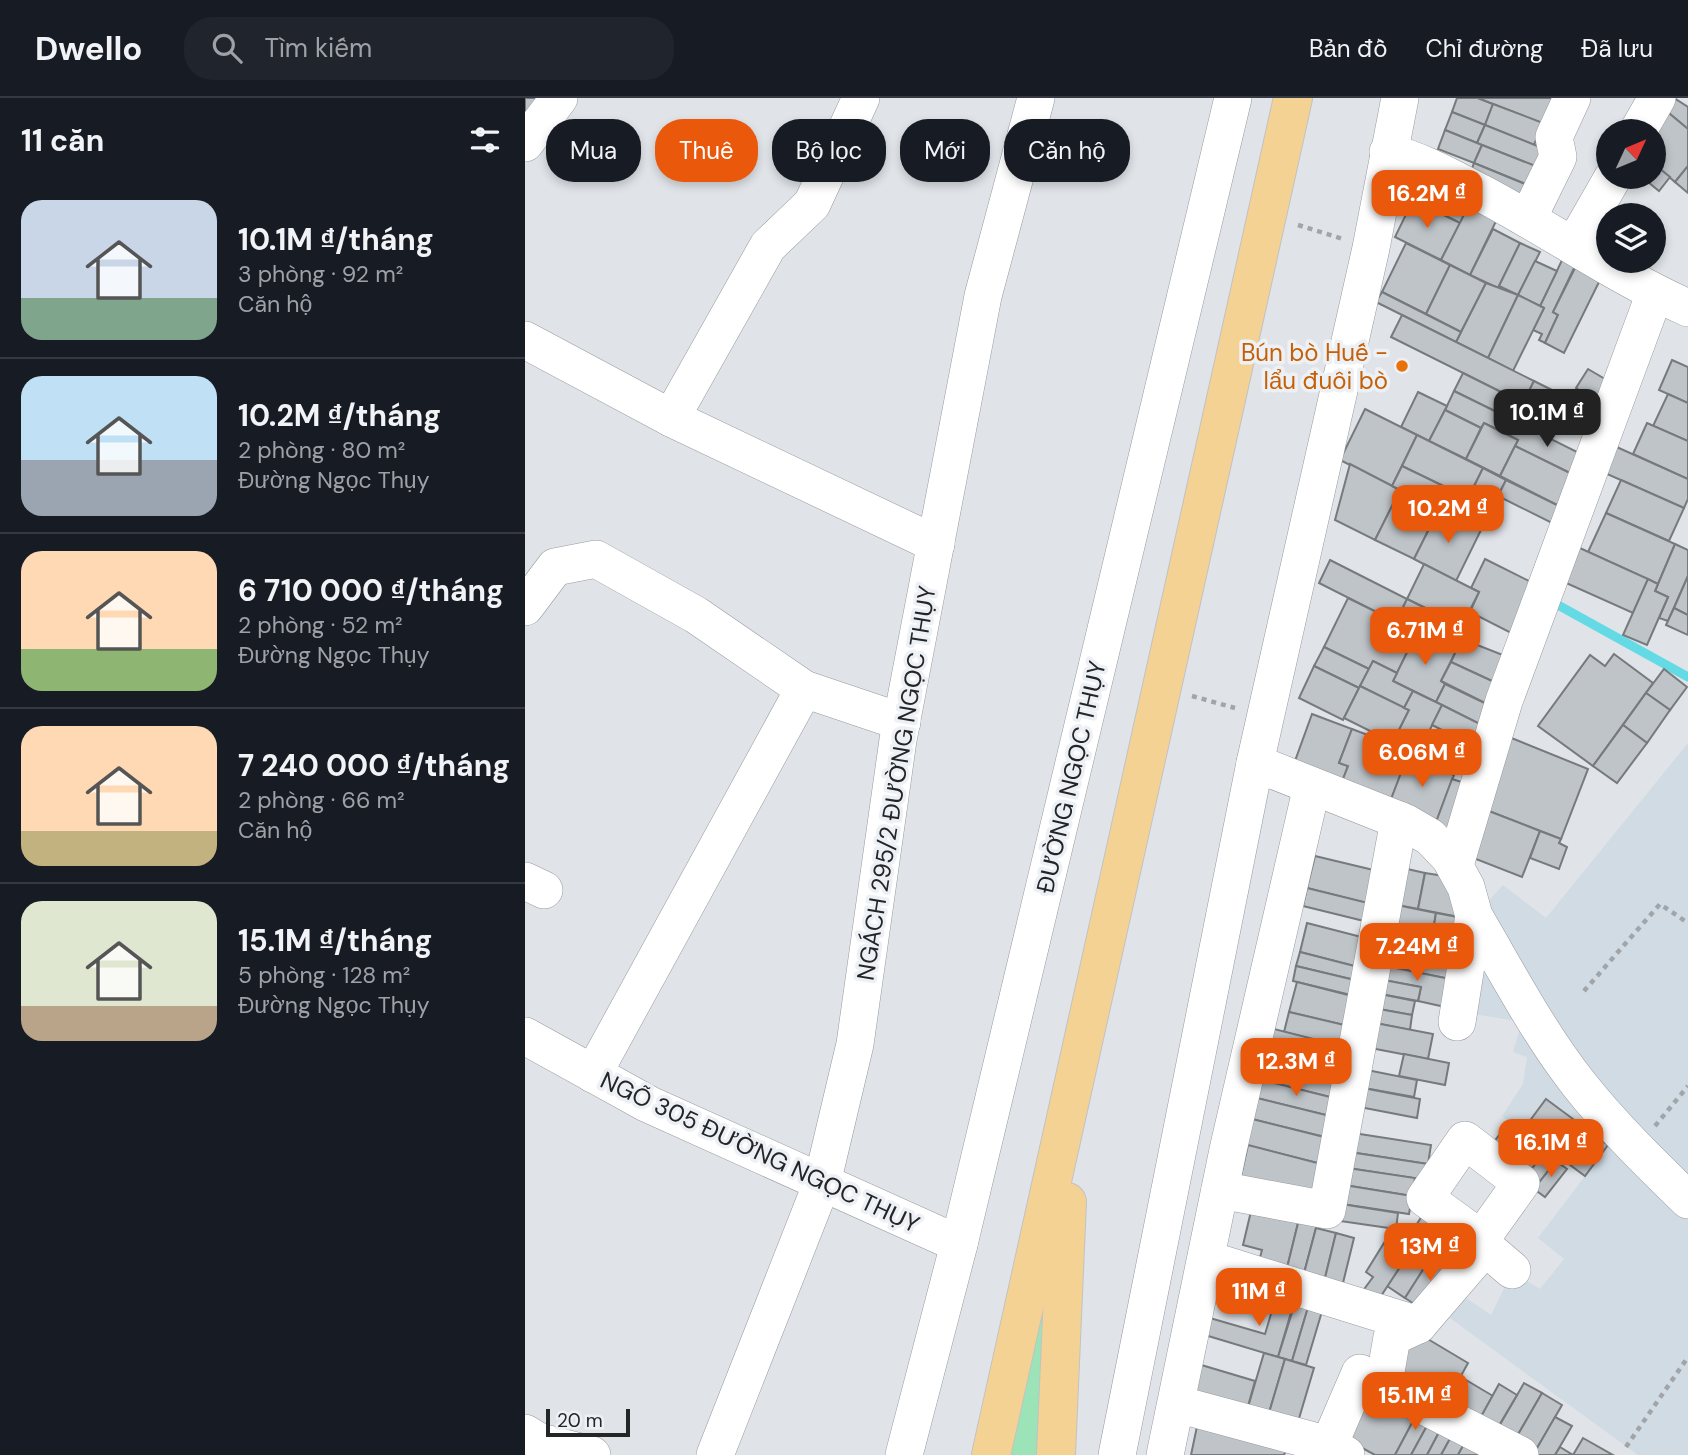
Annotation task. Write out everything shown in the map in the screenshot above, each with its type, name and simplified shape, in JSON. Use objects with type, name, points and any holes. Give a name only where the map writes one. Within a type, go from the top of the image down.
[{"type":"main road","points":[[991,1455],[1293,98]]},
{"type":"main road","points":[[1056,1455],[1071,1105]]},
{"type":"street","points":[[525,143],[559,98]]},
{"type":"street","points":[[671,418],[768,246],[812,204],[861,98]]},
{"type":"street","name":"NGÁCH 295/2 ĐƯỜNG NGỌC THỤY","points":[[715,1455],[822,1184],[855,1044],[902,722],[983,296],[1036,98]]},
{"type":"street","name":"ĐƯỜNG NGỌC THỤY","points":[[904,1455],[959,1244],[1233,98]]},
{"type":"street","points":[[1117,1455],[1255,763],[1371,248],[1400,98]]},
{"type":"street","points":[[1528,218],[1558,157],[1554,137],[1572,98]]},
{"type":"street","points":[[1646,119],[1657,98]]},
{"type":"street","points":[[1388,152],[1420,160],[1528,218],[1672,301],[1504,701],[1455,865]]},
{"type":"street","points":[[1574,245],[1606,189]]},
{"type":"street","points":[[525,340],[671,418],[936,544]]},
{"type":"street","points":[[525,607],[555,567],[596,559],[696,615],[804,689],[902,722]]},
{"type":"street","points":[[593,1074],[804,689]]},
{"type":"street","points":[[1255,763],[1399,820],[1430,837],[1455,865],[1466,887],[1474,916],[1552,1047],[1577,1082],[1636,1148],[1688,1200]]},
{"type":"street","points":[[1165,1455],[1228,1150],[1312,786]]},
{"type":"street","points":[[1220,1189],[1328,1210],[1399,820]]},
{"type":"street","points":[[1457,1023],[1474,916]]},
{"type":"street","name":"NGÕ 305 ĐƯỜNG NGỌC THỤY","points":[[525,1036],[648,1104],[959,1244]]},
{"type":"street","points":[[1181,1136],[1228,1150]]},
{"type":"street","points":[[1384,1383],[1392,1337],[1418,1325],[1493,1252]]},
{"type":"street","points":[[1206,1259],[1418,1325]]},
{"type":"street","points":[[1177,1404],[1337,1450],[1360,1373],[1520,1455]]},
{"type":"street","points":[[525,1433],[540,1442],[592,1455]]},
{"type":"path","points":[[1266,216],[1371,248]]},
{"type":"path","points":[[1160,687],[1266,717]]},
{"type":"path","points":[[1584,991],[1660,905],[1688,923]]},
{"type":"path","points":[[1636,1148],[1688,1086]]},
{"type":"path","points":[[1626,1447],[1688,1357]]},
{"type":"shaded area","points":[[1688,743],[1688,1455],[1638,1455],[1439,1310],[1453,1289],[1491,1315],[1512,1272],[1540,1289],[1564,1259],[1538,1238],[1585,1176],[1502,1116],[1523,1084],[1527,1057],[1513,1052],[1522,1022],[1462,1012],[1479,912],[1503,885],[1546,918]]},
{"type":"green space","points":[[1044,1272],[1042,1455],[1004,1455]]},
{"type":"building","points":[[525,98],[545,98],[525,115]]},
{"type":"building","points":[[1457,98],[1478,98],[1493,104],[1485,125],[1452,112]]},
{"type":"building","points":[[1478,98],[1566,98],[1554,128]]},
{"type":"building","points":[[1674,98],[1688,107],[1688,129],[1664,109]]},
{"type":"building","points":[[1493,104],[1543,123],[1534,145],[1485,125]]},
{"type":"building","points":[[1664,109],[1688,129],[1688,166],[1675,182],[1666,174],[1666,119],[1659,119]]},
{"type":"building","points":[[1452,112],[1485,125],[1477,143],[1445,130]]},
{"type":"building","points":[[1485,125],[1555,153],[1548,171],[1477,143]]},
{"type":"building","points":[[1445,130],[1482,145],[1474,163],[1438,149]]},
{"type":"building","points":[[1482,145],[1548,171],[1541,190],[1474,163]]},
{"type":"building","points":[[1474,163],[1525,184],[1517,203],[1467,183]]},
{"type":"building","points":[[1688,166],[1688,193],[1675,182]]},
{"type":"building","points":[[1424,178],[1471,201],[1460,223],[1413,200]]},
{"type":"building","points":[[1413,200],[1460,223],[1441,260],[1395,237]]},
{"type":"building","points":[[1471,201],[1499,215],[1470,275],[1441,260]]},
{"type":"building","points":[[1493,229],[1520,243],[1498,288],[1470,275]]},
{"type":"building","points":[[1406,243],[1450,265],[1426,314],[1382,292]]},
{"type":"building","points":[[1520,243],[1540,252],[1518,295],[1499,286]]},
{"type":"building","points":[[1563,258],[1576,264],[1553,312],[1558,315],[1545,343],[1539,340],[1542,334],[1533,330],[1544,308],[1540,306]]},
{"type":"building","points":[[1535,261],[1557,271],[1540,306],[1518,295]]},
{"type":"building","points":[[1450,265],[1486,283],[1461,332],[1426,314]]},
{"type":"building","points":[[1575,268],[1600,280],[1564,353],[1545,343],[1558,315],[1553,312]]},
{"type":"building","points":[[1486,283],[1518,295],[1488,358],[1456,342]]},
{"type":"building","points":[[1382,292],[1461,332],[1456,342],[1376,302]]},
{"type":"building","points":[[1518,295],[1544,308],[1513,371],[1488,358]]},
{"type":"building","points":[[1402,315],[1534,381],[1523,403],[1391,337]]},
{"type":"building","points":[[1672,360],[1688,367],[1688,403],[1659,390]]},
{"type":"building","points":[[1588,369],[1617,386],[1605,406],[1576,388]]},
{"type":"building","points":[[1463,373],[1523,403],[1515,421],[1454,391]]},
{"type":"building","points":[[1534,381],[1590,409],[1579,431],[1523,403]]},
{"type":"building","points":[[1454,391],[1515,421],[1508,435],[1484,423],[1481,428],[1445,410]]},
{"type":"building","points":[[1418,392],[1447,406],[1429,441],[1401,427]]},
{"type":"building","points":[[1668,394],[1688,403],[1688,441],[1653,426]]},
{"type":"building","points":[[1365,409],[1417,435],[1392,486],[1340,460]]},
{"type":"building","points":[[1445,410],[1481,428],[1466,459],[1429,441]]},
{"type":"building","points":[[1515,421],[1585,456],[1576,476],[1515,446],[1518,440],[1508,435]]},
{"type":"building","points":[[1484,423],[1518,440],[1500,476],[1466,459]]},
{"type":"building","points":[[1647,423],[1688,441],[1688,479],[1633,454]]},
{"type":"building","points":[[1417,435],[1483,468],[1468,498],[1402,466]]},
{"type":"building","points":[[1610,444],[1688,479],[1688,499],[1684,508],[1598,470]]},
{"type":"building","points":[[1515,446],[1576,476],[1561,507],[1500,476]]},
{"type":"building","points":[[1350,464],[1400,490],[1375,540],[1335,520]]},
{"type":"building","points":[[1402,466],[1468,498],[1458,519],[1392,486]]},
{"type":"building","points":[[1483,468],[1506,480],[1481,530],[1458,519]]},
{"type":"building","points":[[1506,480],[1561,507],[1552,523],[1498,496]]},
{"type":"building","points":[[1621,480],[1684,508],[1669,541],[1606,513]]},
{"type":"building","points":[[1400,490],[1439,509],[1414,559],[1375,540]]},
{"type":"building","points":[[1439,509],[1481,530],[1456,581],[1414,559]]},
{"type":"building","points":[[1606,513],[1675,544],[1658,584],[1588,552]]},
{"type":"building","points":[[1571,544],[1648,579],[1633,613],[1555,578]]},
{"type":"building","points":[[1675,544],[1688,550],[1688,576],[1668,621],[1659,618],[1668,597],[1655,591]]},
{"type":"building","points":[[1485,559],[1541,587],[1517,636],[1470,612],[1479,592],[1471,588]]},
{"type":"building","points":[[1330,560],[1407,599],[1396,622],[1319,583]]},
{"type":"building","points":[[1424,564],[1479,592],[1462,626],[1407,599]]},
{"type":"building","points":[[1688,576],[1688,615],[1674,608]]},
{"type":"building","points":[[1648,579],[1658,584],[1655,591],[1668,597],[1647,645],[1623,635]]},
{"type":"building","points":[[1348,598],[1417,632],[1397,673],[1373,661],[1369,669],[1324,647]]},
{"type":"building","points":[[1407,599],[1462,626],[1451,649],[1396,622]]},
{"type":"building","points":[[1674,608],[1688,615],[1688,635],[1666,625]]},
{"type":"building","points":[[1417,632],[1456,651],[1441,681],[1445,684],[1436,702],[1393,681]]},
{"type":"building","points":[[1457,637],[1518,661],[1505,687],[1451,662],[1456,651],[1451,649]]},
{"type":"building","points":[[1324,647],[1369,669],[1359,688],[1314,666]]},
{"type":"building","points":[[1614,654],[1653,683],[1593,766],[1538,726],[1590,655],[1605,666]]},
{"type":"building","points":[[1373,661],[1397,673],[1393,681],[1413,691],[1404,708],[1360,686]]},
{"type":"building","points":[[1451,662],[1505,687],[1495,708],[1441,681]]},
{"type":"building","points":[[1314,666],[1359,688],[1343,720],[1299,698]]},
{"type":"building","points":[[1664,669],[1687,687],[1670,710],[1646,693]]},
{"type":"building","points":[[1445,684],[1495,708],[1485,727],[1436,702]]},
{"type":"building","points":[[1360,686],[1409,710],[1395,738],[1391,735],[1388,740],[1344,718]]},
{"type":"building","points":[[1413,691],[1442,705],[1420,750],[1395,738],[1409,710],[1404,708]]},
{"type":"building","points":[[1646,693],[1670,710],[1647,743],[1623,725]]},
{"type":"building","points":[[1442,705],[1490,729],[1480,749],[1432,725]]},
{"type":"building","points":[[1312,714],[1352,729],[1339,763],[1348,766],[1339,790],[1291,772]]},
{"type":"building","points":[[1623,725],[1647,743],[1617,783],[1593,766]]},
{"type":"building","points":[[1352,729],[1410,751],[1390,802],[1341,784],[1348,766],[1339,763]]},
{"type":"building","points":[[1509,737],[1588,769],[1561,839],[1481,808]]},
{"type":"building","points":[[1459,739],[1480,749],[1472,764],[1451,754]]},
{"type":"building","points":[[1407,757],[1454,775],[1437,820],[1390,802]]},
{"type":"building","points":[[1452,779],[1468,784],[1448,839],[1432,833]]},
{"type":"building","points":[[1481,808],[1540,831],[1522,877],[1463,854]]},
{"type":"building","points":[[1540,831],[1561,839],[1559,843],[1567,847],[1559,869],[1530,858]]},
{"type":"building","points":[[1315,856],[1386,873],[1378,906],[1307,888]]},
{"type":"building","points":[[1394,866],[1425,873],[1418,909],[1387,903]]},
{"type":"building","points":[[1425,873],[1444,876],[1459,917],[1418,909]]},
{"type":"building","points":[[1307,888],[1372,904],[1368,922],[1303,906]]},
{"type":"building","points":[[1387,903],[1436,913],[1433,931],[1464,937],[1461,953],[1381,937]]},
{"type":"building","points":[[1436,913],[1468,919],[1464,937],[1433,931]]},
{"type":"building","points":[[1307,923],[1373,940],[1366,969],[1300,952]]},
{"type":"building","points":[[1381,937],[1461,953],[1450,979],[1376,964]]},
{"type":"building","points":[[1300,952],[1366,969],[1363,982],[1296,966]]},
{"type":"building","points":[[1376,964],[1450,979],[1445,1007],[1418,1001],[1421,987],[1373,978]]},
{"type":"building","points":[[1296,966],[1363,982],[1359,997],[1293,981]]},
{"type":"building","points":[[1373,978],[1421,987],[1418,1001],[1370,992]]},
{"type":"building","points":[[1297,982],[1364,999],[1357,1028],[1289,1012]]},
{"type":"building","points":[[1370,992],[1415,1001],[1412,1015],[1368,1007]]},
{"type":"building","points":[[1368,1007],[1412,1015],[1410,1030],[1365,1021]]},
{"type":"building","points":[[1289,1012],[1357,1028],[1352,1049],[1284,1032]]},
{"type":"building","points":[[1365,1021],[1433,1034],[1428,1059],[1360,1046]]},
{"type":"building","points":[[1266,1027],[1337,1045],[1330,1071],[1260,1053]]},
{"type":"building","points":[[1260,1053],[1349,1076],[1342,1100],[1254,1078]]},
{"type":"building","points":[[1404,1054],[1449,1063],[1445,1085],[1399,1076]]},
{"type":"building","points":[[1357,1068],[1417,1080],[1414,1097],[1353,1086]]},
{"type":"building","points":[[1254,1078],[1342,1100],[1338,1118],[1249,1096]]},
{"type":"building","points":[[1353,1086],[1420,1099],[1417,1118],[1349,1105]]},
{"type":"building","points":[[1249,1096],[1338,1118],[1333,1139],[1244,1117]]},
{"type":"building","points":[[1546,1099],[1608,1145],[1585,1176],[1523,1130]]},
{"type":"building","points":[[1244,1117],[1340,1141],[1333,1167],[1238,1143]]},
{"type":"building","points":[[1507,1125],[1534,1146],[1513,1172],[1486,1152]]},
{"type":"building","points":[[1347,1132],[1431,1145],[1428,1164],[1343,1151]]},
{"type":"building","points":[[1535,1144],[1545,1152],[1523,1180],[1513,1172]]},
{"type":"building","points":[[1248,1145],[1333,1167],[1326,1197],[1241,1176]]},
{"type":"building","points":[[1343,1151],[1428,1164],[1426,1180],[1341,1167]]},
{"type":"building","points":[[1545,1152],[1556,1161],[1534,1189],[1523,1180]]},
{"type":"building","points":[[1556,1161],[1567,1169],[1545,1197],[1534,1189]]},
{"type":"building","points":[[1341,1167],[1415,1178],[1412,1196],[1338,1184]]},
{"type":"building","points":[[1338,1184],[1412,1196],[1409,1214],[1335,1203]]},
{"type":"building","points":[[1335,1203],[1398,1213],[1396,1229],[1333,1220]]},
{"type":"building","points":[[1429,1205],[1454,1222],[1405,1298],[1387,1286],[1406,1258],[1391,1248],[1401,1233],[1408,1238]]},
{"type":"building","points":[[1252,1207],[1299,1219],[1286,1272],[1258,1265],[1262,1250],[1243,1245]]},
{"type":"building","points":[[1299,1219],[1317,1224],[1303,1277],[1286,1272]]},
{"type":"building","points":[[1316,1228],[1336,1233],[1324,1282],[1303,1277]]},
{"type":"building","points":[[1336,1233],[1354,1238],[1342,1287],[1324,1282]]},
{"type":"building","points":[[1384,1243],[1406,1258],[1377,1302],[1362,1292],[1373,1277],[1366,1272]]},
{"type":"building","points":[[1433,1254],[1456,1268],[1427,1312],[1405,1298]]},
{"type":"building","points":[[1279,1287],[1297,1292],[1278,1357],[1205,1335],[1210,1318],[1265,1334]]},
{"type":"building","points":[[1296,1300],[1309,1304],[1292,1361],[1278,1357]]},
{"type":"building","points":[[1309,1304],[1323,1308],[1306,1365],[1292,1361]]},
{"type":"building","points":[[1411,1329],[1468,1363],[1445,1405],[1388,1381]]},
{"type":"building","points":[[1264,1353],[1285,1359],[1266,1423],[1245,1417]]},
{"type":"building","points":[[1285,1359],[1314,1368],[1295,1432],[1266,1423]]},
{"type":"building","points":[[1198,1364],[1255,1381],[1245,1417],[1188,1400]]},
{"type":"building","points":[[1461,1377],[1493,1396],[1477,1424],[1445,1405]]},
{"type":"building","points":[[1368,1378],[1421,1406],[1395,1455],[1375,1455],[1355,1444],[1334,1443]]},
{"type":"building","points":[[1524,1383],[1542,1393],[1516,1438],[1498,1428]]},
{"type":"building","points":[[1499,1384],[1517,1395],[1494,1434],[1477,1424]]},
{"type":"building","points":[[1542,1393],[1562,1405],[1536,1450],[1516,1438]]},
{"type":"building","points":[[1421,1406],[1434,1413],[1411,1455],[1395,1455]]},
{"type":"building","points":[[1434,1413],[1446,1419],[1427,1455],[1411,1455]]},
{"type":"building","points":[[1199,1417],[1291,1438],[1284,1455],[1191,1455]]},
{"type":"building","points":[[1555,1417],[1572,1426],[1555,1455],[1533,1455]]},
{"type":"building","points":[[1446,1419],[1457,1426],[1441,1455],[1427,1455]]},
{"type":"building","points":[[1457,1426],[1470,1433],[1458,1455],[1441,1455]]},
{"type":"building","points":[[1470,1433],[1488,1455],[1458,1455]]},
{"type":"building","points":[[1583,1438],[1613,1455],[1573,1455]]},
{"type":"building","points":[[1560,1447],[1573,1455],[1555,1455]]},
{"type":"waterway","points":[[1558,605],[1688,677]]},
{"type":"place","name":"Bún bò Huế - lẩu đuôi bò","points":[[1402,366]]}]
